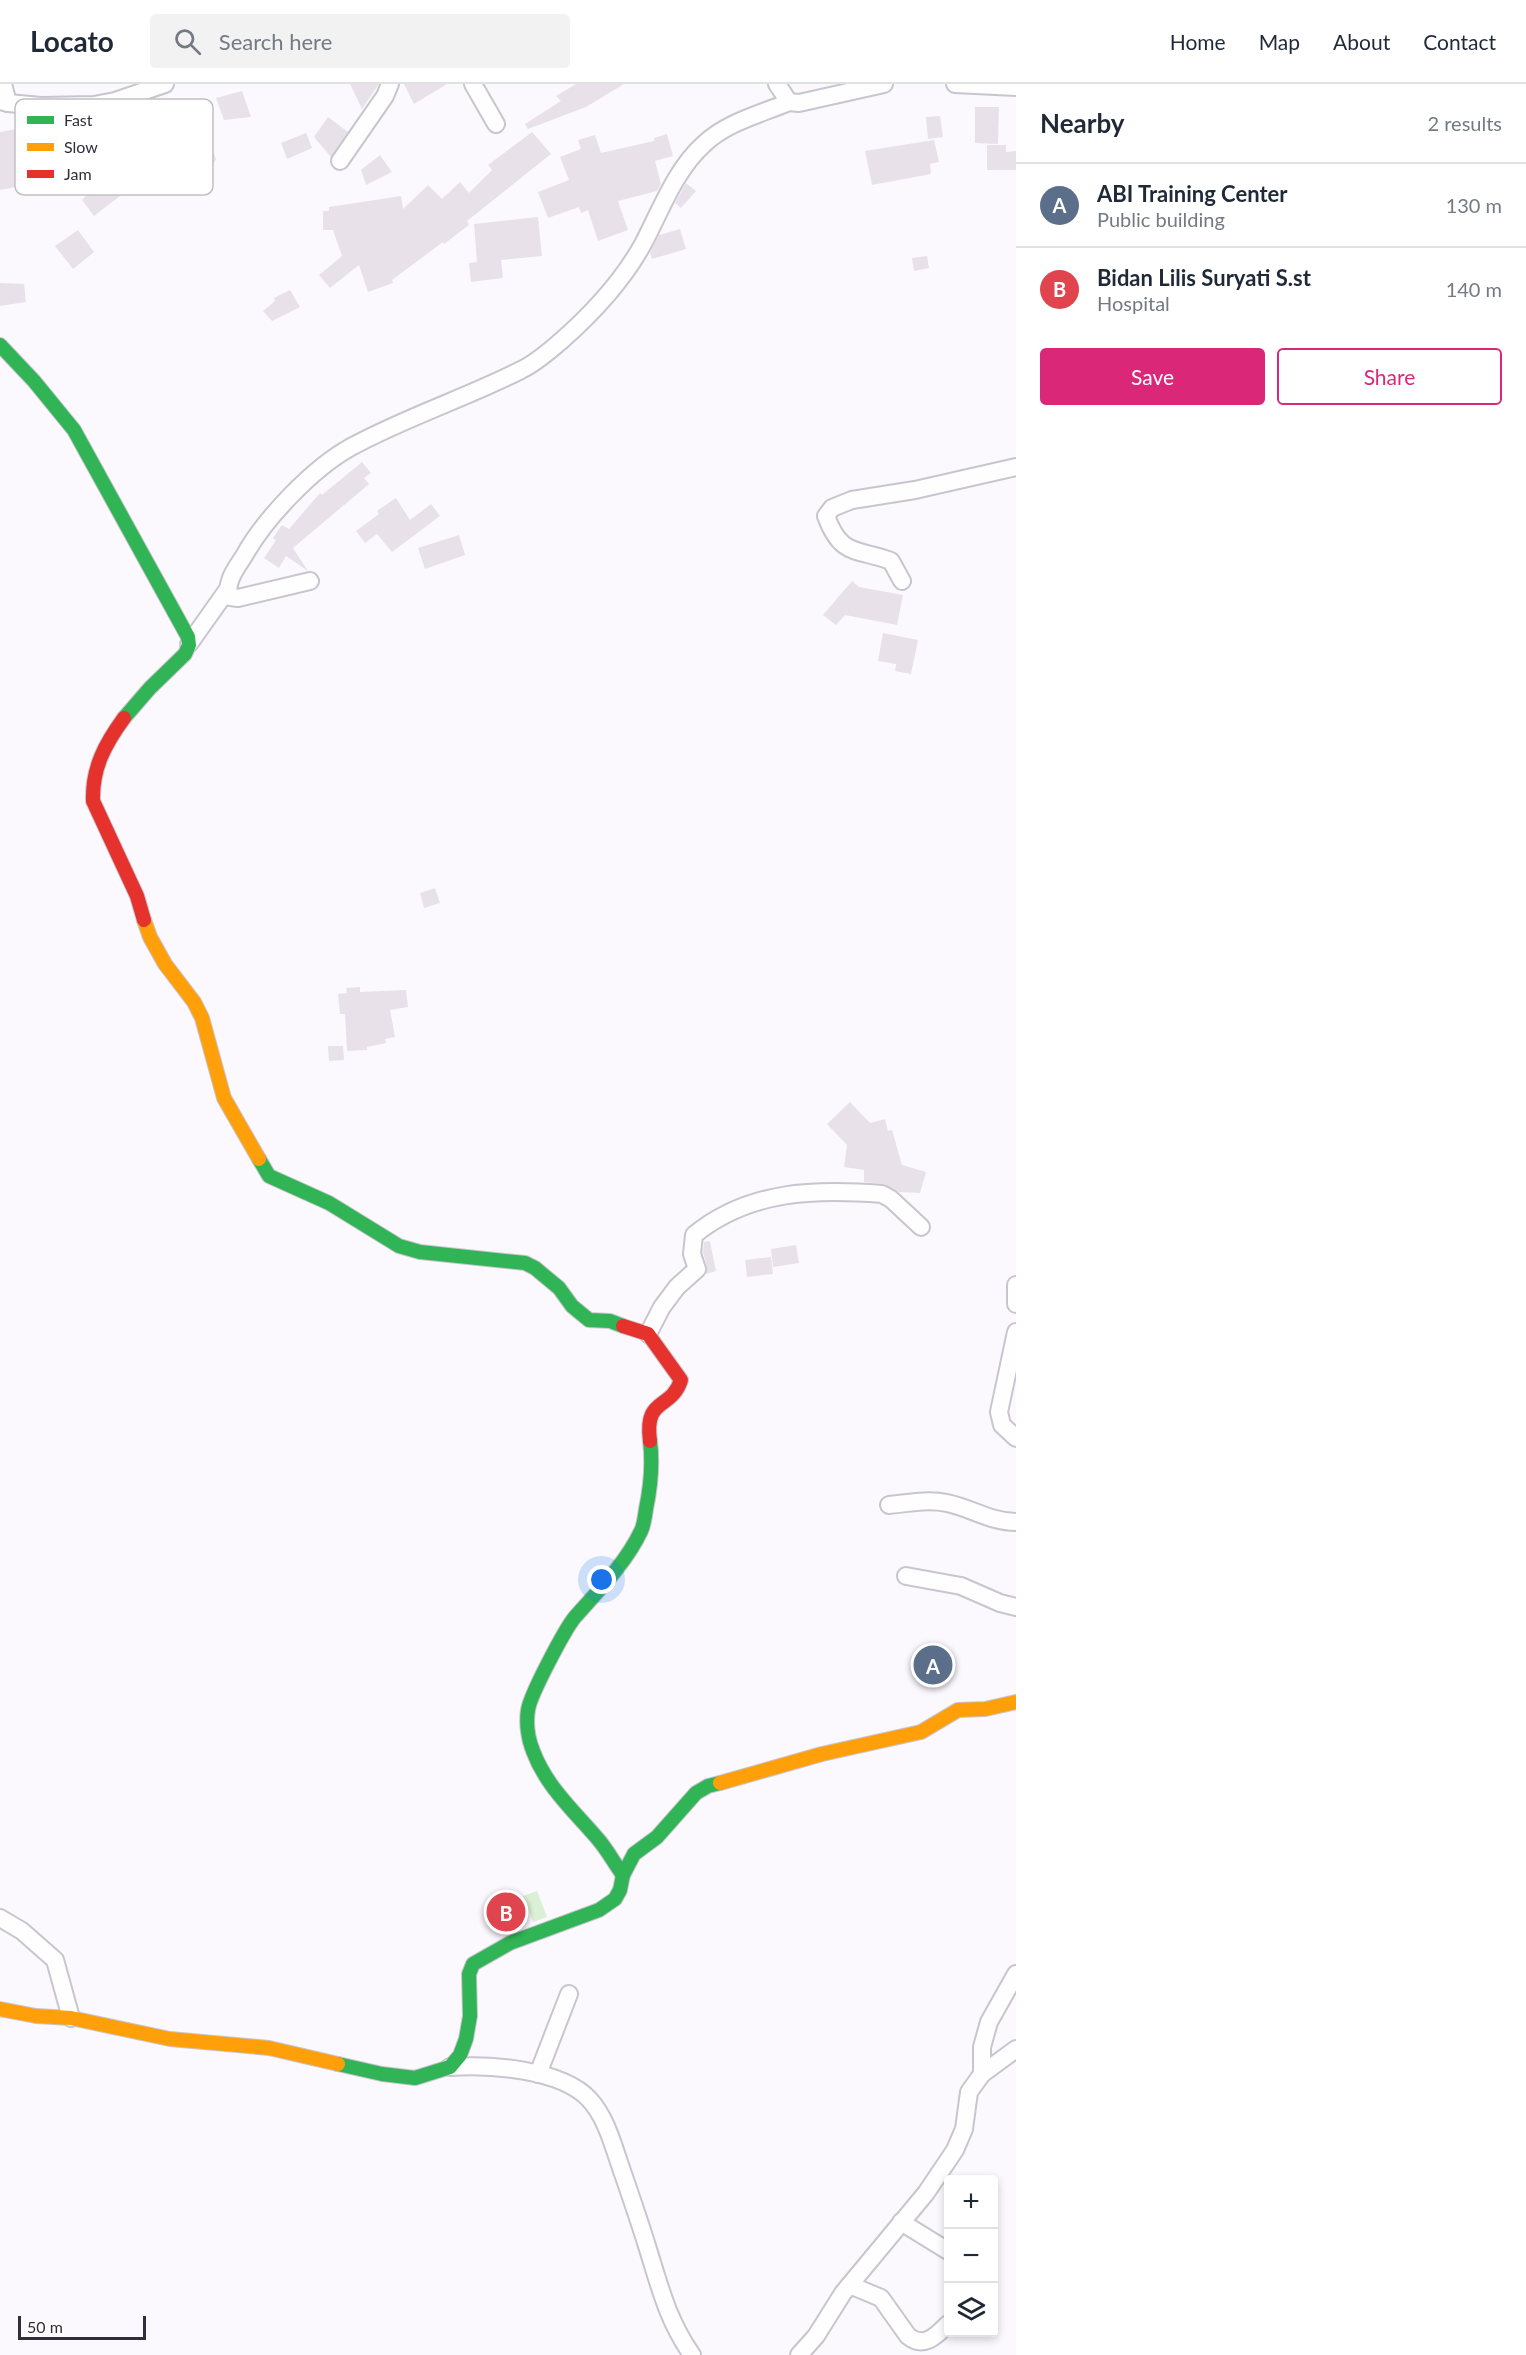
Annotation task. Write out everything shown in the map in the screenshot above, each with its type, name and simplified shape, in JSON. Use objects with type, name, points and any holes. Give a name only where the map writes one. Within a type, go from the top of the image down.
[{"type":"street","points":[[3,84],[4,102]]},
{"type":"street","points":[[118,99],[165,84]]},
{"type":"street","points":[[340,161],[385,96],[390,84]]},
{"type":"street","points":[[473,84],[496,124]]},
{"type":"street","points":[[777,84],[789,102]]},
{"type":"street","points":[[310,581],[238,598],[230,597],[228,589],[229,582],[255,536],[299,486],[349,448],[402,422],[523,370],[593,313],[610,293],[643,244],[670,190],[703,144],[734,124],[789,102],[807,102],[884,84]]},
{"type":"street","points":[[955,84],[1016,87]]},
{"type":"street","points":[[0,345],[34,381],[74,430],[182,623],[189,644]]},
{"type":"street","points":[[902,580],[891,561],[846,548],[837,541],[826,516],[832,508],[852,500],[915,490],[1016,467]]},
{"type":"street","points":[[228,589],[189,644],[185,654],[154,684],[108,740],[101,754],[92,792],[93,801],[137,896],[150,938],[165,964],[194,1002],[202,1018],[224,1098],[252,1149],[269,1176],[339,1209],[399,1246],[420,1252],[463,1254],[525,1263],[535,1268],[559,1288],[572,1306],[588,1320],[610,1321],[648,1334],[681,1380],[678,1389],[651,1413],[649,1419],[652,1479],[642,1530],[600,1592],[574,1618],[535,1690],[528,1710],[528,1731],[539,1765],[558,1796],[598,1839],[623,1875]]},
{"type":"street","points":[[648,1334],[662,1307],[677,1287],[697,1269],[692,1254],[694,1234],[711,1221],[764,1198],[791,1193],[882,1194],[891,1199],[921,1227]]},
{"type":"street","points":[[1016,1285],[1016,1304]]},
{"type":"street","points":[[1016,1332],[999,1412],[1002,1425],[1016,1438]]},
{"type":"street","points":[[889,1505],[942,1502],[995,1520],[1016,1522]]},
{"type":"street","points":[[906,1576],[961,1586],[1000,1603],[1016,1607]]},
{"type":"street","points":[[450,2067],[460,2055],[466,2040],[470,2005],[469,1974],[473,1964],[510,1943],[606,1906],[615,1899],[620,1890],[623,1875],[634,1854],[657,1837],[696,1793],[708,1786],[822,1754],[921,1732],[958,1710],[985,1709],[1016,1702]]},
{"type":"street","points":[[0,1918],[22,1930],[55,1960],[71,2018]]},
{"type":"street","points":[[982,2074],[982,2047],[985,2034],[995,2008],[1016,1974]]},
{"type":"street","points":[[538,2074],[569,1994]]},
{"type":"street","points":[[0,2009],[30,2015],[71,2018],[170,2039],[269,2048],[402,2078],[426,2077],[450,2067],[472,2065],[538,2074],[560,2081],[578,2090],[596,2108],[615,2152],[648,2247],[665,2307],[692,2355]]},
{"type":"street","points":[[799,2355],[816,2336],[850,2285],[926,2193],[955,2150],[964,2129],[969,2092],[982,2074],[1016,2049]]},
{"type":"street","points":[[901,2222],[944,2249]]},
{"type":"street","points":[[850,2285],[881,2298],[908,2336],[914,2340],[921,2343],[930,2340],[944,2328]]},
{"type":"green space","points":[[537,1891],[547,1917],[533,1922],[523,1896]]},
{"type":"building","points":[[350,84],[379,84],[362,109]]},
{"type":"building","points":[[404,84],[447,84],[414,104]]},
{"type":"building","points":[[576,84],[624,84],[586,107],[528,129],[525,124],[561,101],[556,96]]},
{"type":"building","points":[[242,91],[251,117],[224,120],[216,98]]},
{"type":"building","points":[[975,107],[999,107],[998,144],[975,143]]},
{"type":"building","points":[[940,116],[943,137],[928,139],[926,117]]},
{"type":"building","points":[[328,117],[348,132],[331,157],[314,137]]},
{"type":"building","points":[[15,129],[15,187],[0,190],[0,132]]},
{"type":"building","points":[[532,132],[551,154],[467,221],[469,225],[392,280],[393,283],[368,292],[359,265],[330,288],[319,275],[342,256],[333,230],[323,230],[323,211],[329,211],[329,207],[401,196],[403,209],[428,185],[442,199],[460,182],[469,193],[492,170],[488,165]]},
{"type":"building","points":[[306,133],[312,148],[287,159],[281,143]]},
{"type":"building","points":[[667,134],[673,156],[655,161],[661,184],[657,191],[618,201],[628,230],[598,241],[588,210],[581,213],[579,207],[548,218],[538,192],[569,180],[560,157],[581,149],[578,140],[595,135],[601,153],[654,141],[654,138]]},
{"type":"building","points":[[934,140],[939,162],[930,164],[931,174],[872,185],[865,151]]},
{"type":"building","points":[[987,145],[1006,145],[1006,152],[1016,151],[1016,170],[987,170]]},
{"type":"building","points":[[380,155],[392,172],[366,185],[361,170]]},
{"type":"building","points":[[686,183],[696,191],[681,208],[675,203]]},
{"type":"building","points":[[86,195],[120,196],[94,216],[82,200]]},
{"type":"building","points":[[538,217],[542,256],[501,260],[503,278],[471,282],[469,263],[477,262],[474,224]]},
{"type":"building","points":[[680,229],[686,249],[652,259],[650,253],[659,235]]},
{"type":"building","points":[[78,230],[94,252],[73,269],[55,246]]},
{"type":"building","points":[[927,256],[929,268],[914,271],[912,258]]},
{"type":"building","points":[[0,283],[24,284],[26,302],[0,306]]},
{"type":"building","points":[[290,290],[300,307],[272,321],[263,311],[275,301],[274,298]]},
{"type":"building","points":[[362,462],[371,473],[364,478],[369,484],[293,548],[308,571],[286,556],[279,568],[264,558],[276,540],[273,538],[282,525],[289,529],[320,493],[322,495]]},
{"type":"building","points":[[396,498],[410,520],[431,504],[440,516],[392,552],[377,534],[365,543],[356,531],[379,514],[377,511]]},
{"type":"building","points":[[459,535],[465,555],[425,569],[418,548]]},
{"type":"building","points":[[852,581],[859,587],[903,595],[897,625],[845,615],[836,625],[823,615]]},
{"type":"building","points":[[883,633],[918,640],[911,674],[895,671],[896,664],[878,661]]},
{"type":"building","points":[[435,888],[440,903],[424,908],[420,893]]},
{"type":"building","points":[[360,987],[360,992],[406,990],[408,1007],[390,1010],[395,1037],[385,1039],[386,1043],[367,1047],[367,1050],[347,1051],[345,1014],[340,1014],[338,994],[347,993],[346,988]]},
{"type":"building","points":[[328,1046],[343,1046],[344,1060],[329,1061]]},
{"type":"building","points":[[850,1102],[870,1123],[885,1119],[888,1131],[892,1130],[902,1165],[926,1172],[920,1193],[899,1192],[883,1184],[864,1182],[864,1170],[844,1167],[847,1145],[827,1124]]},
{"type":"building","points":[[710,1241],[716,1271],[706,1274],[704,1242]]},
{"type":"building","points":[[796,1245],[799,1263],[773,1267],[771,1249]]},
{"type":"building","points":[[771,1257],[773,1274],[747,1277],[745,1260]]},
{"type":"building","points":[[516,1899],[522,1916],[518,1918],[520,1924],[497,1932],[489,1908]]},
{"type":"traffic: fast","points":[[0,345],[34,381],[74,430],[188,637],[189,645],[185,654],[150,688],[124,718]]},
{"type":"traffic: fast","points":[[259,1159],[269,1176],[329,1203],[399,1246],[420,1252],[525,1263],[535,1268],[559,1288],[572,1306],[589,1320],[610,1321],[623,1326]]},
{"type":"traffic: fast","points":[[623,1875],[601,1842],[561,1797],[538,1764],[531,1746],[527,1715],[541,1677],[570,1624],[620,1565],[641,1531],[650,1483],[650,1441]]},
{"type":"traffic: fast","points":[[338,2064],[382,2074],[415,2078],[450,2067],[460,2055],[466,2039],[470,2016],[469,1974],[473,1964],[510,1943],[599,1910],[615,1899],[620,1890],[623,1875],[634,1854],[657,1837],[696,1793],[708,1786],[720,1783]]},
{"type":"traffic: slow","points":[[144,920],[150,937],[165,964],[194,1002],[202,1018],[224,1098],[259,1159]]},
{"type":"traffic: slow","points":[[720,1783],[822,1754],[921,1732],[958,1710],[985,1709],[1016,1702]]},
{"type":"traffic: slow","points":[[0,2009],[36,2016],[71,2018],[170,2039],[269,2048],[338,2064]]},
{"type":"traffic: jam","points":[[124,718],[111,737],[97,767],[93,801],[137,896],[144,920]]},
{"type":"traffic: jam","points":[[623,1326],[648,1334],[681,1380],[677,1390],[655,1410],[651,1417],[650,1441]]},
{"type":"place","name":"ABI Training Center","points":[[933,1665]]},
{"type":"place","name":"Bidan Lilis Suryati S.st","points":[[506,1912]]}]
